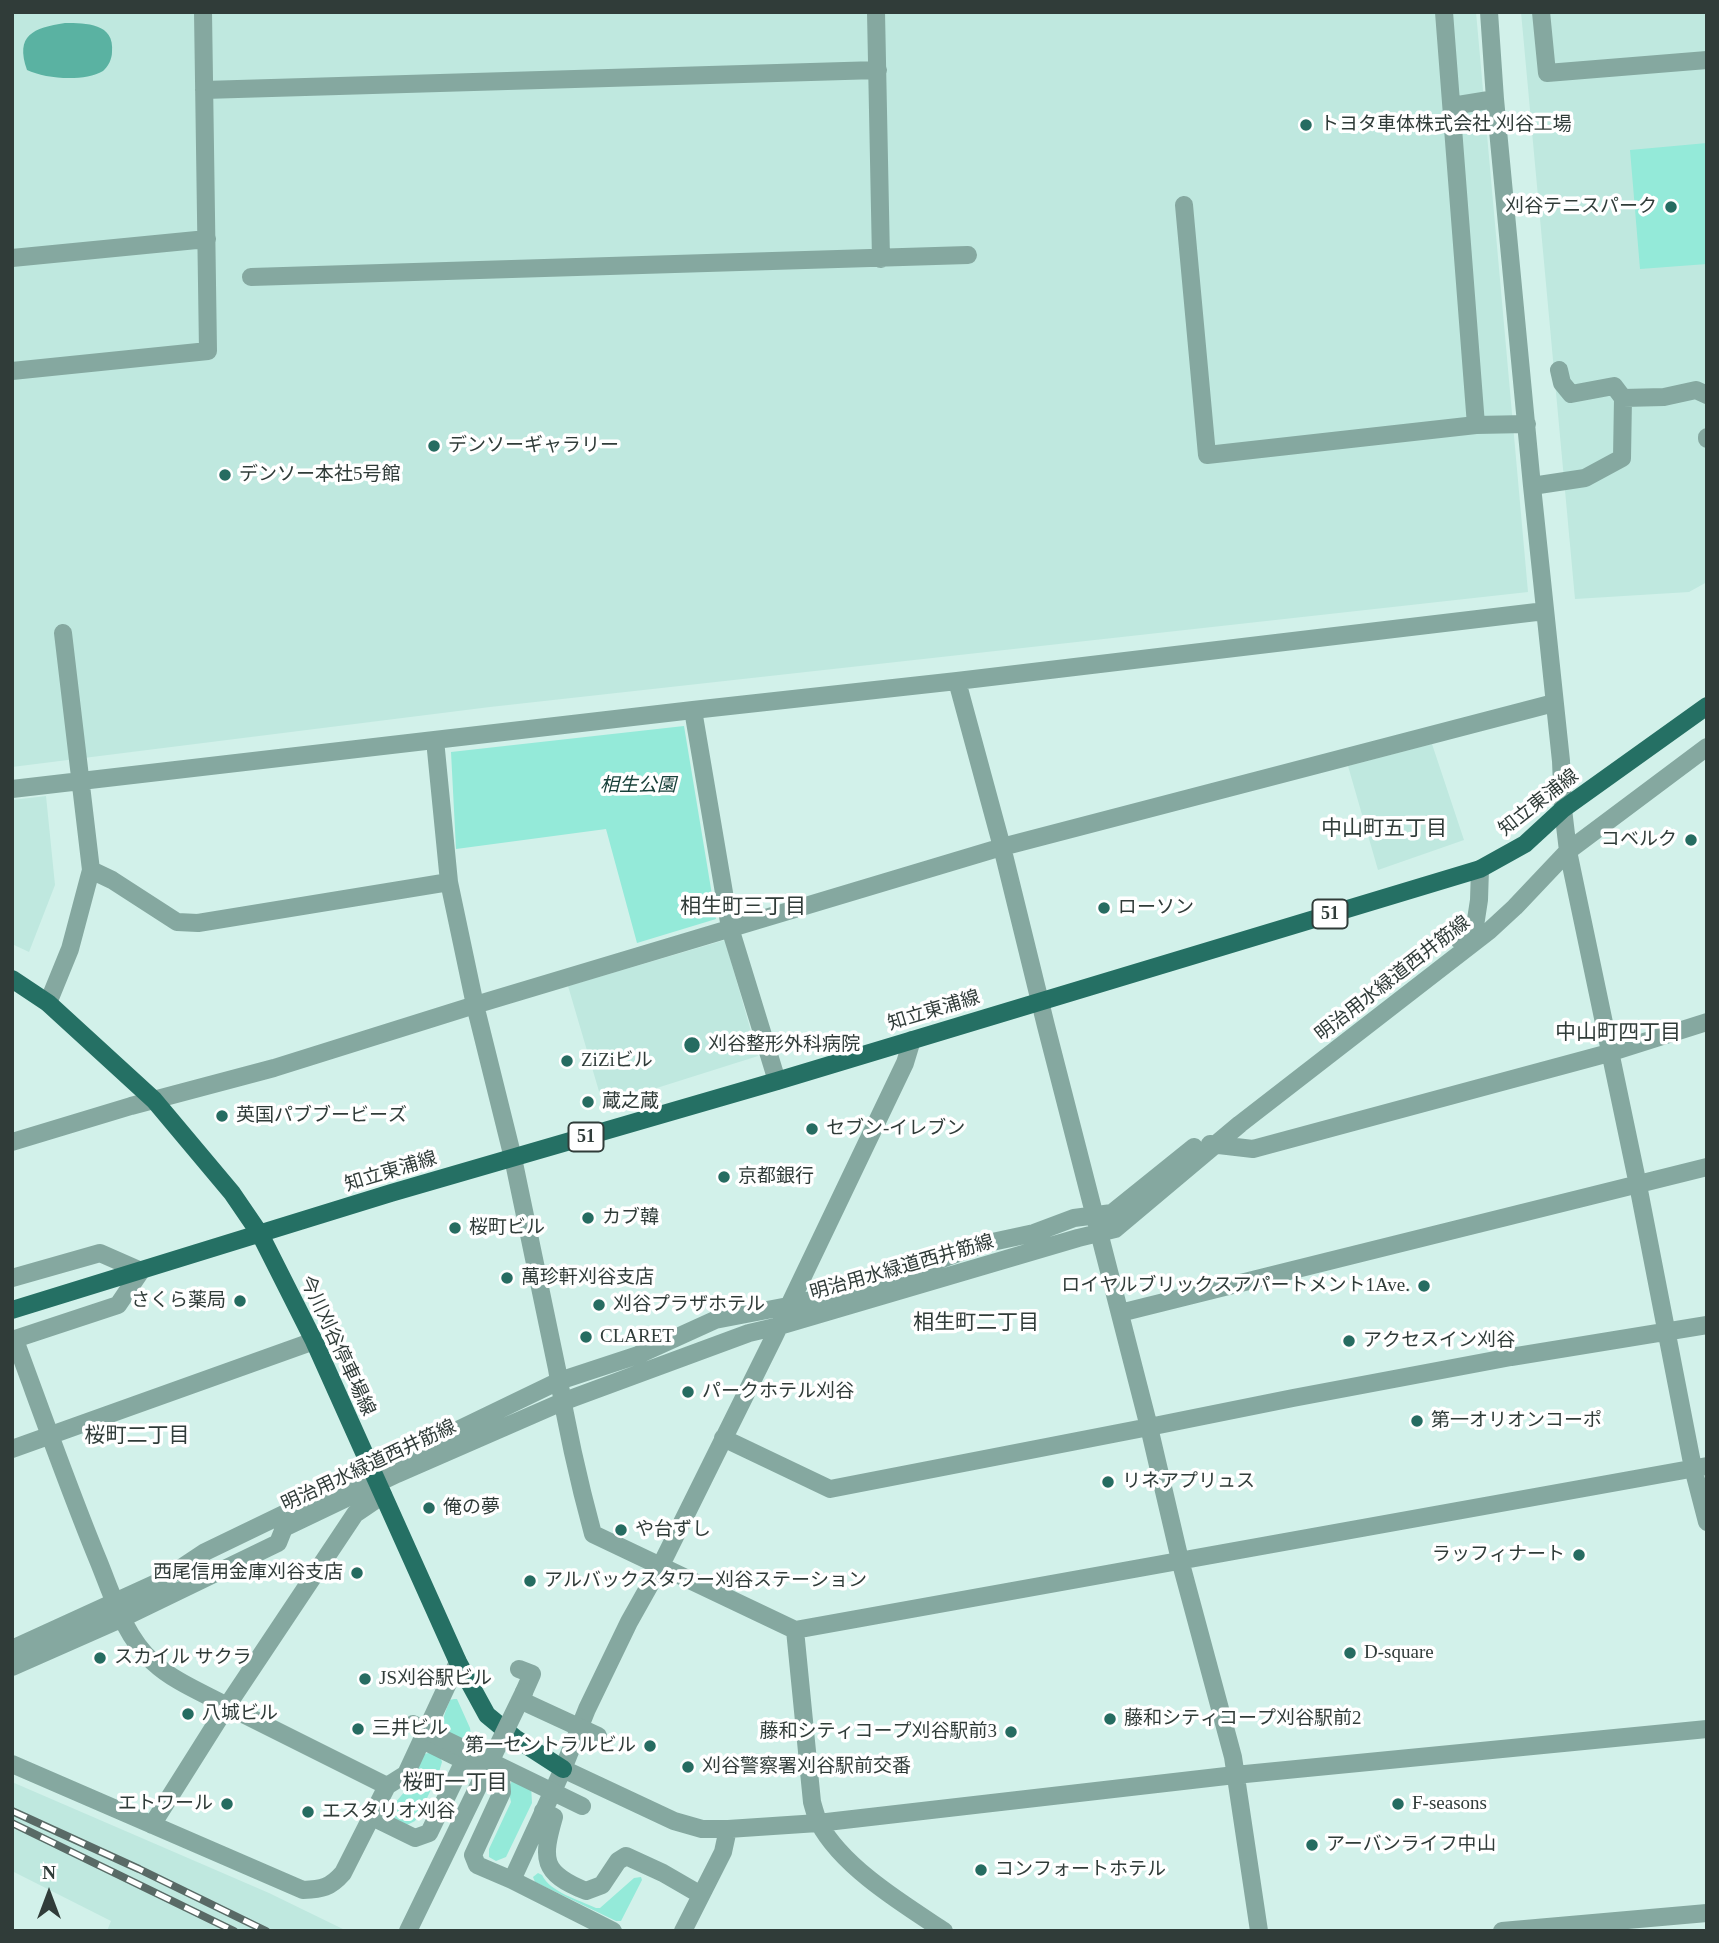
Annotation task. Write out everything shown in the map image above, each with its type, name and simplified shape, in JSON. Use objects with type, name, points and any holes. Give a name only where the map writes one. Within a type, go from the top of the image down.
[{"type":"main road","name":"知立東浦線","points":[[12,1310],[391,1193],[777,1081],[1480,869],[1525,844],[1563,809],[1707,706]]},
{"type":"main road","name":"今川刈谷停車場線","points":[[12,979],[48,1003],[154,1100],[232,1193],[260,1234],[314,1341],[458,1662],[487,1715],[515,1738],[563,1769]]},
{"type":"street","points":[[12,371],[208,351],[203,12]]},
{"type":"street","points":[[876,12],[881,259]]},
{"type":"street","points":[[1444,12],[1476,425]]},
{"type":"street","points":[[1489,12],[1495,99],[1568,850],[1666,1333],[1700,1467],[1707,1522]]},
{"type":"street","points":[[1541,12],[1547,73],[1707,60]]},
{"type":"street","points":[[204,90],[878,70]]},
{"type":"street","points":[[1452,106],[1495,99]]},
{"type":"street","points":[[1184,205],[1207,455],[1476,425],[1527,424]]},
{"type":"street","points":[[12,258],[206,239]]},
{"type":"street","points":[[251,277],[968,255]]},
{"type":"street","points":[[1532,486],[1585,478],[1622,458],[1623,398],[1614,386],[1571,394],[1562,383],[1559,370]]},
{"type":"street","points":[[1623,398],[1664,397],[1696,390],[1707,395]]},
{"type":"street","points":[[12,789],[1545,611]]},
{"type":"street","points":[[48,1003],[70,949],[90,870],[63,633]]},
{"type":"street","points":[[957,681],[1098,1225],[1180,1560],[1233,1757],[1259,1931]]},
{"type":"street","points":[[12,1142],[274,1068],[475,1005],[1002,848],[1554,703]]},
{"type":"street","points":[[693,710],[730,928],[777,1081]]},
{"type":"street","points":[[435,740],[449,883],[475,1005],[513,1158],[562,1402],[593,1534],[795,1630],[1700,1467]]},
{"type":"street","name":"明治用水緑道西井筋線","points":[[1207,1144],[1240,1124],[1489,931],[1568,850],[1707,747]]},
{"type":"street","points":[[1098,1225],[1207,1144],[1475,926],[1480,869]]},
{"type":"street","points":[[90,870],[112,880],[177,922],[198,923],[449,883]]},
{"type":"street","points":[[1207,1144],[1253,1149],[1609,1053],[1707,1022]]},
{"type":"street","points":[[512,1880],[563,1769],[587,1709],[779,1326],[905,1063],[912,1040]]},
{"type":"street","points":[[1120,1313],[1707,1167]]},
{"type":"street","points":[[152,1825],[227,1706],[377,1483],[559,1381],[638,1356],[715,1321],[873,1284],[983,1244],[1034,1233],[1074,1218],[1098,1225]]},
{"type":"street","name":"明治用水緑道西井筋線","points":[[12,1667],[119,1610],[278,1543],[284,1528],[377,1483],[562,1402],[749,1333],[1065,1242],[1098,1225]]},
{"type":"street","points":[[12,1278],[100,1253],[141,1270],[118,1304],[14,1340],[70,1491],[119,1610],[134,1639],[153,1662],[177,1678],[387,1786]]},
{"type":"street","points":[[723,1438],[830,1489],[1511,1357],[1707,1325]]},
{"type":"street","points":[[12,1449],[314,1341]]},
{"type":"street","points":[[12,1650],[119,1610]]},
{"type":"street","points":[[795,1630],[812,1802],[818,1823],[848,1862],[944,1931]]},
{"type":"street","points":[[12,1764],[303,1890],[319,1889],[334,1884],[343,1873],[387,1786],[406,1774],[458,1662]]},
{"type":"street","points":[[408,1931],[532,1674],[519,1668]]},
{"type":"street","points":[[520,1700],[598,1736]]},
{"type":"street","points":[[413,1724],[582,1806]]},
{"type":"street","points":[[563,1769],[674,1821],[702,1829],[728,1829],[818,1823],[1235,1775],[1707,1729]]},
{"type":"street","points":[[422,1740],[501,1779],[502,1793],[473,1855],[477,1865],[613,1931]]},
{"type":"street","points":[[372,1816],[415,1838],[429,1833],[464,1761]]},
{"type":"street","points":[[544,1811],[554,1816],[546,1843],[546,1861],[555,1874],[573,1885],[586,1891],[602,1885],[618,1861],[626,1856],[701,1895]]},
{"type":"street","points":[[683,1931],[723,1852],[728,1829]]},
{"type":"street","points":[[1502,1931],[1707,1913]]},
{"type":"shaded area","points":[[12,12],[1476,12],[1528,592],[490,707],[12,767]]},
{"type":"shaded area","name":"トヨタ車体株式会社 刈谷工場","points":[[1521,12],[1707,12],[1707,582],[1689,592],[1575,599]]},
{"type":"shaded area","points":[[65,23],[90,25],[109,35],[112,55],[103,71],[86,77],[65,78],[44,76],[27,70],[23,49],[25,41],[36,31]]},
{"type":"shaded area","points":[[1432,744],[1464,840],[1378,870],[1348,766]]},
{"type":"shaded area","points":[[46,796],[55,885],[29,952],[12,944],[12,800]]},
{"type":"shaded area","name":"刈谷整形外科病院","points":[[725,940],[758,1056],[603,1105],[568,986]]},
{"type":"shaded area","points":[[12,1782],[269,1893],[347,1931],[107,1931],[111,1921],[12,1871]]},
{"type":"green space","name":"刈谷テニスパーク","points":[[1707,143],[1707,264],[1640,269],[1630,150]]},
{"type":"green space","name":"相生公園","points":[[684,726],[716,919],[637,943],[606,829],[456,849],[451,752]]},
{"type":"green space","points":[[457,1699],[470,1728],[471,1735],[467,1741],[447,1734],[445,1729],[445,1713],[450,1700]]},
{"type":"green space","points":[[433,1752],[440,1756],[442,1762],[439,1772],[415,1821],[407,1825],[390,1816],[390,1809],[411,1784],[424,1754]]},
{"type":"green space","points":[[512,1781],[531,1785],[532,1803],[506,1857],[496,1861],[489,1857],[489,1849],[511,1802],[508,1788]]},
{"type":"green space","points":[[538,1873],[558,1891],[596,1908],[600,1908],[634,1878],[641,1877],[642,1880],[621,1921],[616,1921],[535,1882],[533,1877]]},
{"type":"railway","points":[[12,1811],[266,1931]]},
{"type":"railway","points":[[12,1823],[234,1931]]},
{"type":"place","name":"トヨタ車体株式会社 刈谷工場","points":[[1306,125]]},
{"type":"place","name":"刈谷テニスパーク","points":[[1671,207]]},
{"type":"place","name":"デンソーギャラリー","points":[[434,446]]},
{"type":"place","name":"デンソー本社5号館","points":[[225,475]]},
{"type":"place","name":"コベルク","points":[[1691,840]]},
{"type":"place","name":"ローソン","points":[[1104,908]]},
{"type":"place","name":"刈谷整形外科病院","points":[[692,1045]]},
{"type":"place","name":"ZiZiビル","points":[[567,1061]]},
{"type":"place","name":"蔵之蔵","points":[[588,1102]]},
{"type":"place","name":"英国パブブービーズ","points":[[222,1116]]},
{"type":"place","name":"セブン-イレブン","points":[[812,1129]]},
{"type":"place","name":"京都銀行","points":[[724,1177]]},
{"type":"place","name":"カブ韓","points":[[588,1218]]},
{"type":"place","name":"桜町ビル","points":[[455,1228]]},
{"type":"place","name":"萬珍軒刈谷支店","points":[[507,1278]]},
{"type":"place","name":"ロイヤルブリックスアパートメント1Ave.","points":[[1424,1286]]},
{"type":"place","name":"さくら薬局","points":[[240,1301]]},
{"type":"place","name":"刈谷プラザホテル","points":[[599,1305]]},
{"type":"place","name":"CLARET","points":[[586,1337]]},
{"type":"place","name":"アクセスイン刈谷","points":[[1349,1341]]},
{"type":"place","name":"パークホテル刈谷","points":[[688,1392]]},
{"type":"place","name":"第一オリオンコーポ","points":[[1417,1421]]},
{"type":"place","name":"リネアプリュス","points":[[1108,1482]]},
{"type":"place","name":"俺の夢","points":[[429,1508]]},
{"type":"place","name":"や台ずし","points":[[621,1530]]},
{"type":"place","name":"ラッフィナート","points":[[1579,1555]]},
{"type":"place","name":"西尾信用金庫刈谷支店","points":[[357,1573]]},
{"type":"place","name":"アルバックスタワー刈谷ステーション","points":[[530,1581]]},
{"type":"place","name":"D-square","points":[[1350,1653]]},
{"type":"place","name":"スカイル サクラ","points":[[100,1658]]},
{"type":"place","name":"JS刈谷駅ビル","points":[[365,1679]]},
{"type":"place","name":"八城ビル","points":[[188,1714]]},
{"type":"place","name":"藤和シティコープ刈谷駅前2","points":[[1110,1719]]},
{"type":"place","name":"三井ビル","points":[[358,1729]]},
{"type":"place","name":"藤和シティコープ刈谷駅前3","points":[[1011,1732]]},
{"type":"place","name":"第一セントラルビル","points":[[650,1746]]},
{"type":"place","name":"刈谷警察署刈谷駅前交番","points":[[688,1767]]},
{"type":"place","name":"エトワール","points":[[227,1804]]},
{"type":"place","name":"F-seasons","points":[[1398,1804]]},
{"type":"place","name":"エスタリオ刈谷","points":[[308,1812]]},
{"type":"place","name":"アーバンライフ中山","points":[[1312,1845]]},
{"type":"place","name":"コンフォートホテル","points":[[981,1870]]},
{"type":"district","name":"中山町五丁目","points":[[1384,829]]},
{"type":"district","name":"相生町三丁目","points":[[743,907]]},
{"type":"district","name":"中山町四丁目","points":[[1618,1033]]},
{"type":"district","name":"相生町二丁目","points":[[976,1323]]},
{"type":"district","name":"桜町二丁目","points":[[137,1436]]},
{"type":"district","name":"桜町一丁目","points":[[455,1783]]}]
